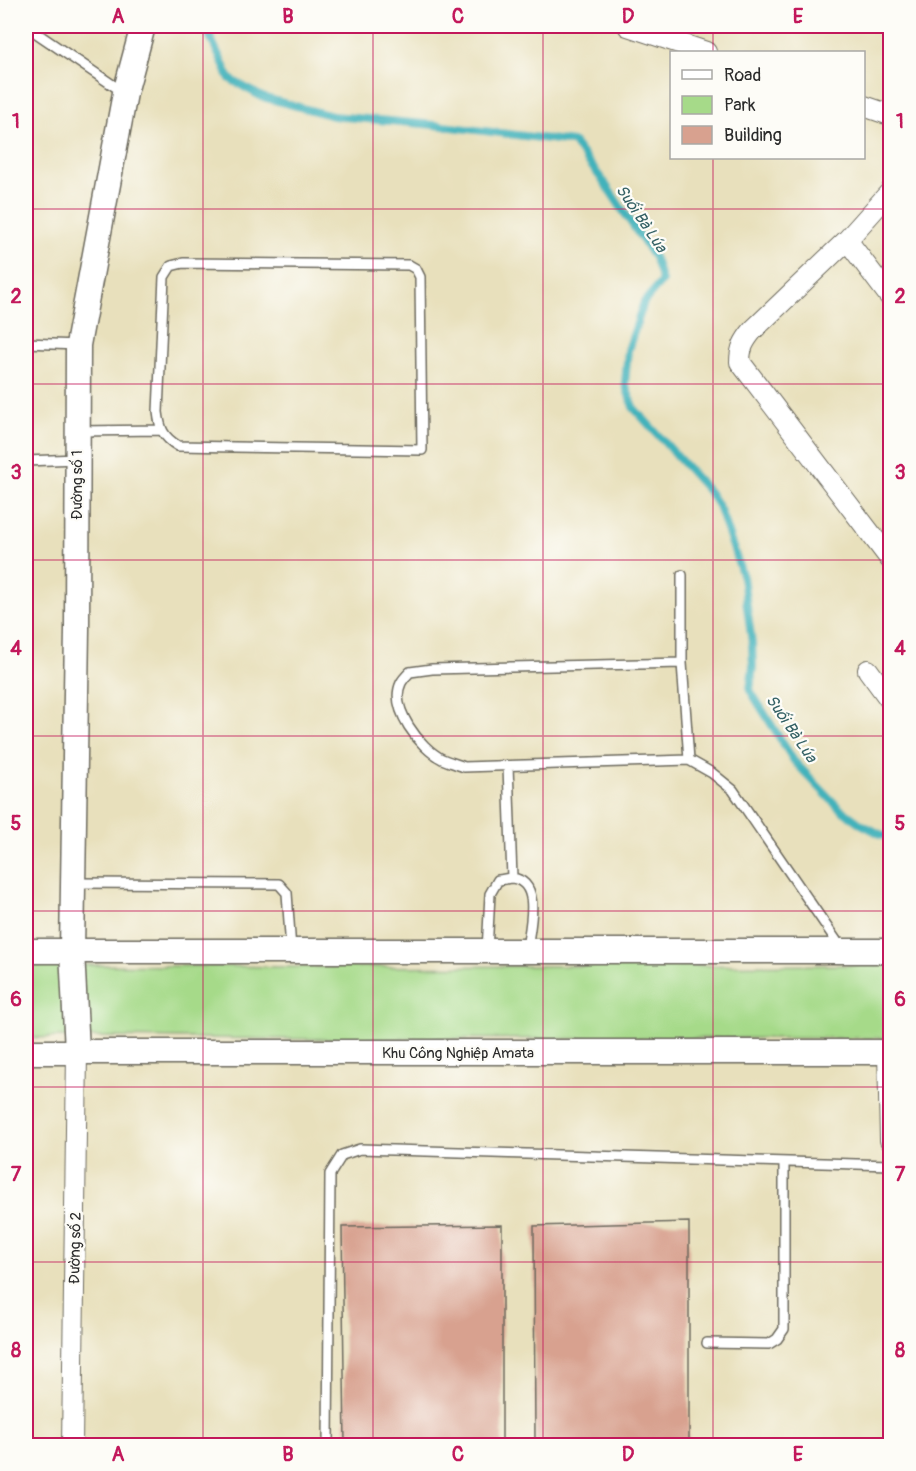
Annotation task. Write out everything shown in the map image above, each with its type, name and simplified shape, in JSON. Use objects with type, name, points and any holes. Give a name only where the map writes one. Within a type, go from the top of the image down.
[{"type":"street","name":"Đường số 1","points":[[77,1051],[72,951],[78,345],[125,93],[143,26]]},
{"type":"street","points":[[628,26],[703,51]]},
{"type":"street","points":[[865,106],[891,115]]},
{"type":"street","points":[[891,192],[847,240],[753,330],[740,351],[740,362],[891,559]]},
{"type":"street","points":[[847,240],[891,297]]},
{"type":"street","points":[[868,670],[891,700]]},
{"type":"street","points":[[26,951],[291,953],[891,951]]},
{"type":"street","name":"Đường số 2","points":[[72,1446],[77,1051]]},
{"type":"street","name":"Khu Công Nghiệp Amata","points":[[26,1052],[889,1052]]},
{"type":"street","points":[[889,1052],[891,1140]]},
{"type":"lane","points":[[26,26],[125,93]]},
{"type":"lane","points":[[183,263],[409,265],[416,268],[420,277],[422,450],[178,446],[167,439],[161,430],[158,412],[164,277],[171,266],[183,263]]},
{"type":"lane","points":[[26,343],[78,345]]},
{"type":"lane","points":[[78,431],[161,430]]},
{"type":"lane","points":[[26,461],[78,459]]},
{"type":"lane","points":[[682,575],[682,663],[689,760]]},
{"type":"lane","points":[[682,663],[432,669],[410,672],[402,682],[399,691],[402,714],[413,734],[428,750],[442,759],[464,767],[689,760],[712,772],[733,789],[844,951]]},
{"type":"lane","points":[[508,766],[512,878]]},
{"type":"lane","points":[[487,952],[490,894],[498,880],[512,878],[523,883],[531,893],[532,908],[527,952]]},
{"type":"lane","points":[[73,883],[279,884],[287,892],[291,953]]},
{"type":"lane","points":[[328,1446],[330,1174],[342,1155],[360,1149],[891,1166]]},
{"type":"lane","points":[[707,1343],[769,1344],[777,1339],[784,1329],[784,1162]]},
{"type":"green space","points":[[26,965],[65,965],[68,1037],[26,1038]]},
{"type":"green space","points":[[81,965],[292,967],[890,965],[890,1038],[85,1037]]},
{"type":"building","points":[[689,1222],[689,1446],[535,1446],[534,1226]]},
{"type":"building","points":[[502,1225],[502,1446],[345,1446],[342,1227]]},
{"type":"waterway","name":"Suối Bà Lúa","points":[[205,26],[230,79],[262,97],[333,116],[435,125],[573,142],[604,182],[655,259],[662,281],[644,302],[628,350],[625,383],[633,407],[710,493],[720,509],[743,577],[752,643],[753,666],[750,690],[794,761],[839,808],[861,824],[882,835],[890,836]]}]
